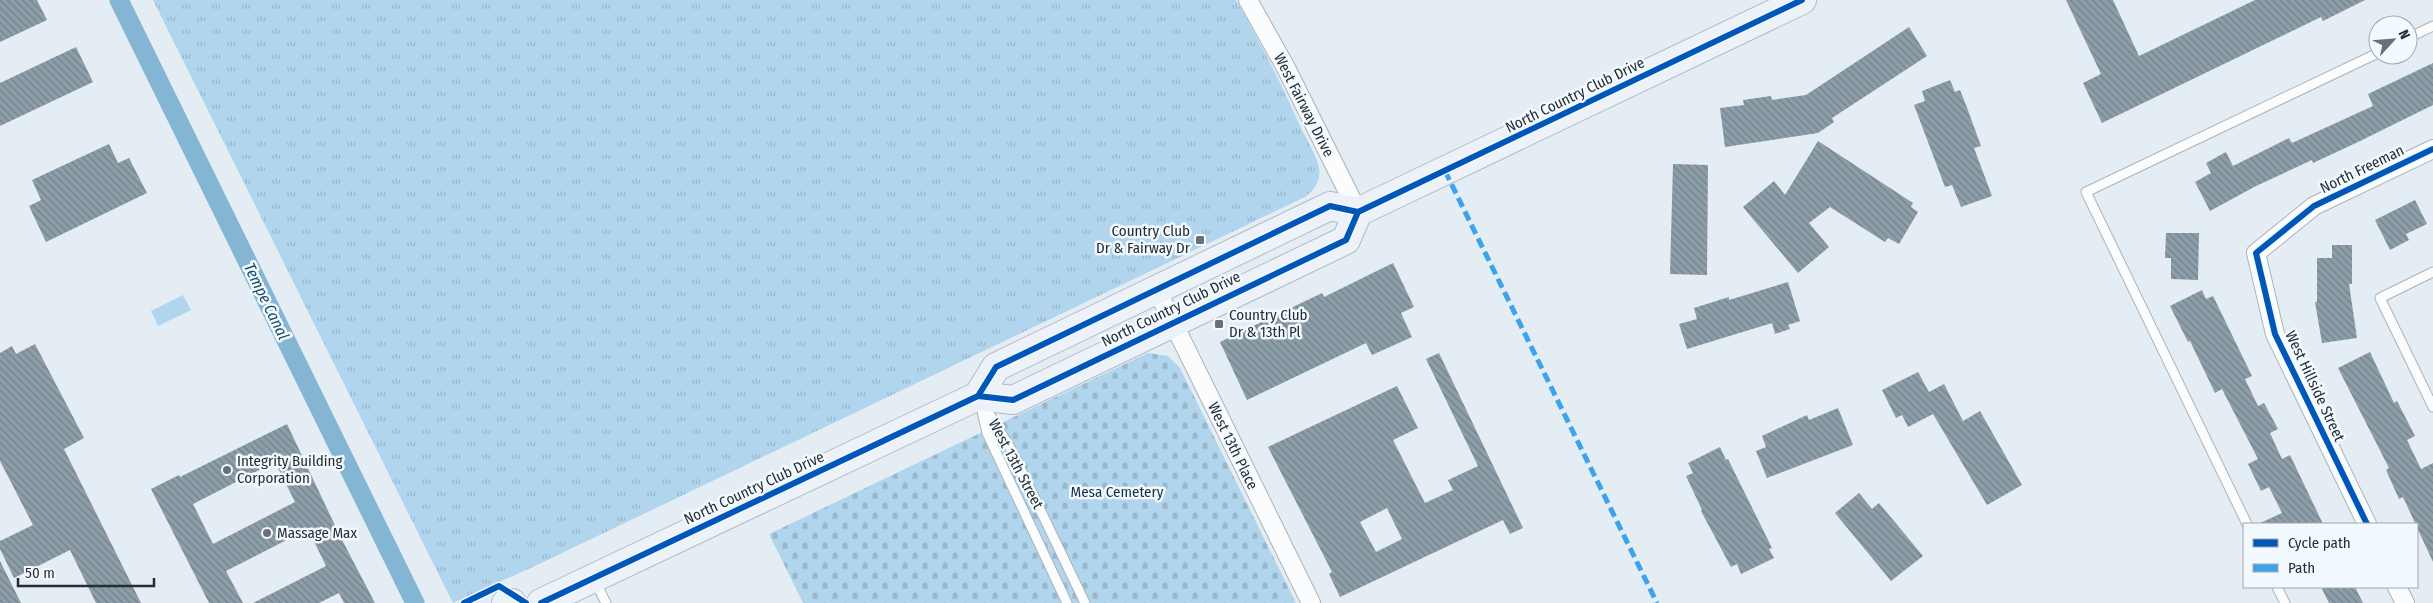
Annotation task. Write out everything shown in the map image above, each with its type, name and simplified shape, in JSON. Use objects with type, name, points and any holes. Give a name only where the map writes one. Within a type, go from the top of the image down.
[{"type":"main road","name":"North Country Club Drive","points":[[978,396],[996,367],[1156,288],[1330,206],[1358,212],[1802,0]]},
{"type":"main road","name":"North Country Club Drive","points":[[541,603],[978,396],[1013,400],[1346,240],[1358,212]]},
{"type":"main road","points":[[506,603],[512,603]]},
{"type":"street","name":"West Fairway Drive","points":[[1248,0],[1286,68],[1358,212]]},
{"type":"street","name":"North Freeman","points":[[2256,252],[2314,206],[2432,153]]},
{"type":"street","name":"West Hillside Street","points":[[2256,252],[2275,334],[2367,523]]},
{"type":"street","name":"West 13th Place","points":[[1156,288],[1311,603]]},
{"type":"street","points":[[2397,588],[2404,603]]},
{"type":"lane","points":[[2418,33],[2433,26]]},
{"type":"lane","points":[[2247,523],[2086,192],[2368,58]]},
{"type":"lane","points":[[2433,272],[2380,298],[2433,407]]},
{"type":"lane","name":"West 13th Street","points":[[978,396],[987,433],[1067,603]]},
{"type":"lane","name":"West 13th Street","points":[[978,396],[1011,449],[1085,603]]},
{"type":"lane","points":[[594,578],[606,603]]},
{"type":"lane","points":[[2278,588],[2285,603]]},
{"type":"green space","points":[[153,0],[1236,0],[1270,62],[1313,152],[1318,163],[1319,177],[1312,191],[1305,197],[535,566],[453,603]]},
{"type":"green space","points":[[183,295],[191,310],[158,326],[151,311]]},
{"type":"green space","name":"Mesa Cemetery","points":[[1148,353],[1168,356],[1180,368],[1296,603],[803,603],[769,534]]},
{"type":"building","points":[[0,0],[37,0],[47,20],[0,42]]},
{"type":"building","points":[[2066,0],[2113,0],[2139,56],[2255,0],[2365,0],[2323,21],[2321,17],[2102,123],[2083,83],[2101,74]]},
{"type":"building","points":[[1909,27],[1927,56],[1832,118],[1834,122],[1818,133],[1725,147],[1720,108],[1744,105],[1743,100],[1771,96],[1772,100],[1806,95]]},
{"type":"building","points":[[76,47],[93,82],[0,126],[0,83]]},
{"type":"building","points":[[2433,63],[2433,105],[2313,163],[2312,160],[2256,186],[2210,211],[2195,182],[2211,173],[2206,163],[2226,152],[2233,166],[2289,138],[2292,143],[2373,106],[2368,94]]},
{"type":"building","points":[[1950,80],[1955,92],[1960,90],[1981,146],[1974,148],[1992,196],[1961,207],[1952,185],[1945,187],[1914,105],[1925,101],[1922,91]]},
{"type":"building","points":[[1818,141],[1913,203],[1911,207],[1918,212],[1899,244],[1888,238],[1885,242],[1830,207],[1809,223],[1829,247],[1798,273],[1743,207],[1774,181],[1785,195]]},
{"type":"building","points":[[109,144],[118,163],[129,158],[147,193],[46,242],[29,206],[41,200],[32,180]]},
{"type":"building","points":[[1673,164],[1708,165],[1707,275],[1670,274]]},
{"type":"building","points":[[2415,200],[2427,224],[2406,234],[2409,240],[2390,250],[2375,220]]},
{"type":"building","points":[[2166,233],[2199,233],[2198,280],[2171,279],[2171,258],[2165,258]]},
{"type":"building","points":[[2332,245],[2352,245],[2352,284],[2349,284],[2357,338],[2322,343],[2315,302],[2317,302],[2317,258],[2332,258]]},
{"type":"building","points":[[1393,263],[1414,307],[1401,313],[1412,337],[1372,355],[1366,343],[1247,400],[1220,342],[1322,293],[1324,297]]},
{"type":"building","points":[[1788,282],[1800,321],[1788,325],[1790,329],[1775,334],[1772,323],[1687,349],[1679,324],[1697,319],[1694,308],[1729,297],[1729,300]]},
{"type":"building","points":[[2202,290],[2206,299],[2213,296],[2252,376],[2245,379],[2258,406],[2264,403],[2278,429],[2270,433],[2282,459],[2290,455],[2323,523],[2260,523],[2282,513],[2269,487],[2261,491],[2248,464],[2258,459],[2222,389],[2215,393],[2190,341],[2188,342],[2170,306]]},
{"type":"building","points":[[35,344],[84,438],[64,449],[141,603],[96,603],[70,550],[14,578],[0,549],[0,541],[33,525],[0,461],[0,353],[12,346],[16,354]]},
{"type":"building","points":[[2370,352],[2394,403],[2397,401],[2415,436],[2407,440],[2421,469],[2433,463],[2433,562],[2418,530],[2418,523],[2415,523],[2403,497],[2399,499],[2386,470],[2389,468],[2338,368]]},
{"type":"building","points":[[1439,353],[1523,528],[1510,534],[1503,520],[1340,597],[1329,574],[1332,572],[1268,447],[1397,386],[1418,428],[1393,440],[1425,503],[1453,490],[1448,480],[1478,466],[1426,359]],"holes":[[[1387,508],[1402,539],[1376,552],[1360,522]]]},
{"type":"building","points":[[1918,372],[1929,392],[1944,384],[1963,421],[1980,411],[2022,485],[1987,505],[1933,414],[1908,427],[1902,415],[1896,418],[1882,390]]},
{"type":"building","points":[[1838,408],[1853,445],[1767,478],[1756,451],[1766,447],[1762,436],[1807,415],[1809,420]]},
{"type":"building","points":[[287,424],[340,536],[375,603],[344,603],[339,593],[319,603],[253,603],[326,566],[308,529],[226,571],[243,603],[209,603],[151,489],[179,475],[180,477]],"holes":[[[275,462],[295,502],[213,544],[193,504]]]},
{"type":"building","points":[[1720,447],[1726,460],[1728,459],[1772,548],[1769,549],[1774,558],[1741,574],[1737,564],[1731,567],[1701,511],[1686,476],[1693,473],[1688,463]]},
{"type":"building","points":[[1859,493],[1872,509],[1879,503],[1923,556],[1891,581],[1835,513]]},
{"type":"building","points":[[0,561],[21,603],[0,603]]},
{"type":"building","points":[[2322,588],[2356,588],[2363,603],[2329,603]]},
{"type":"waterway","name":"Tempe Canal","points":[[119,0],[415,603]]},
{"type":"marked path","points":[[1445,171],[1657,603]]},
{"type":"cycle path","points":[[541,603],[978,396],[996,367],[1330,206],[1358,212],[1802,0]]},
{"type":"cycle path","points":[[2367,523],[2275,334],[2256,253],[2314,206],[2433,149]]},
{"type":"cycle path","points":[[978,396],[1013,400],[1346,240],[1358,212]]},
{"type":"cycle path","points":[[464,603],[499,586],[526,603]]},
{"type":"place","name":"Country Club Dr & Fairway Dr","points":[[1200,240]]},
{"type":"place","name":"Country Club Dr & 13th Pl","points":[[1219,324]]},
{"type":"place","name":"Integrity Building Corporation","points":[[227,470]]},
{"type":"place","name":"Massage Max","points":[[267,533]]}]
